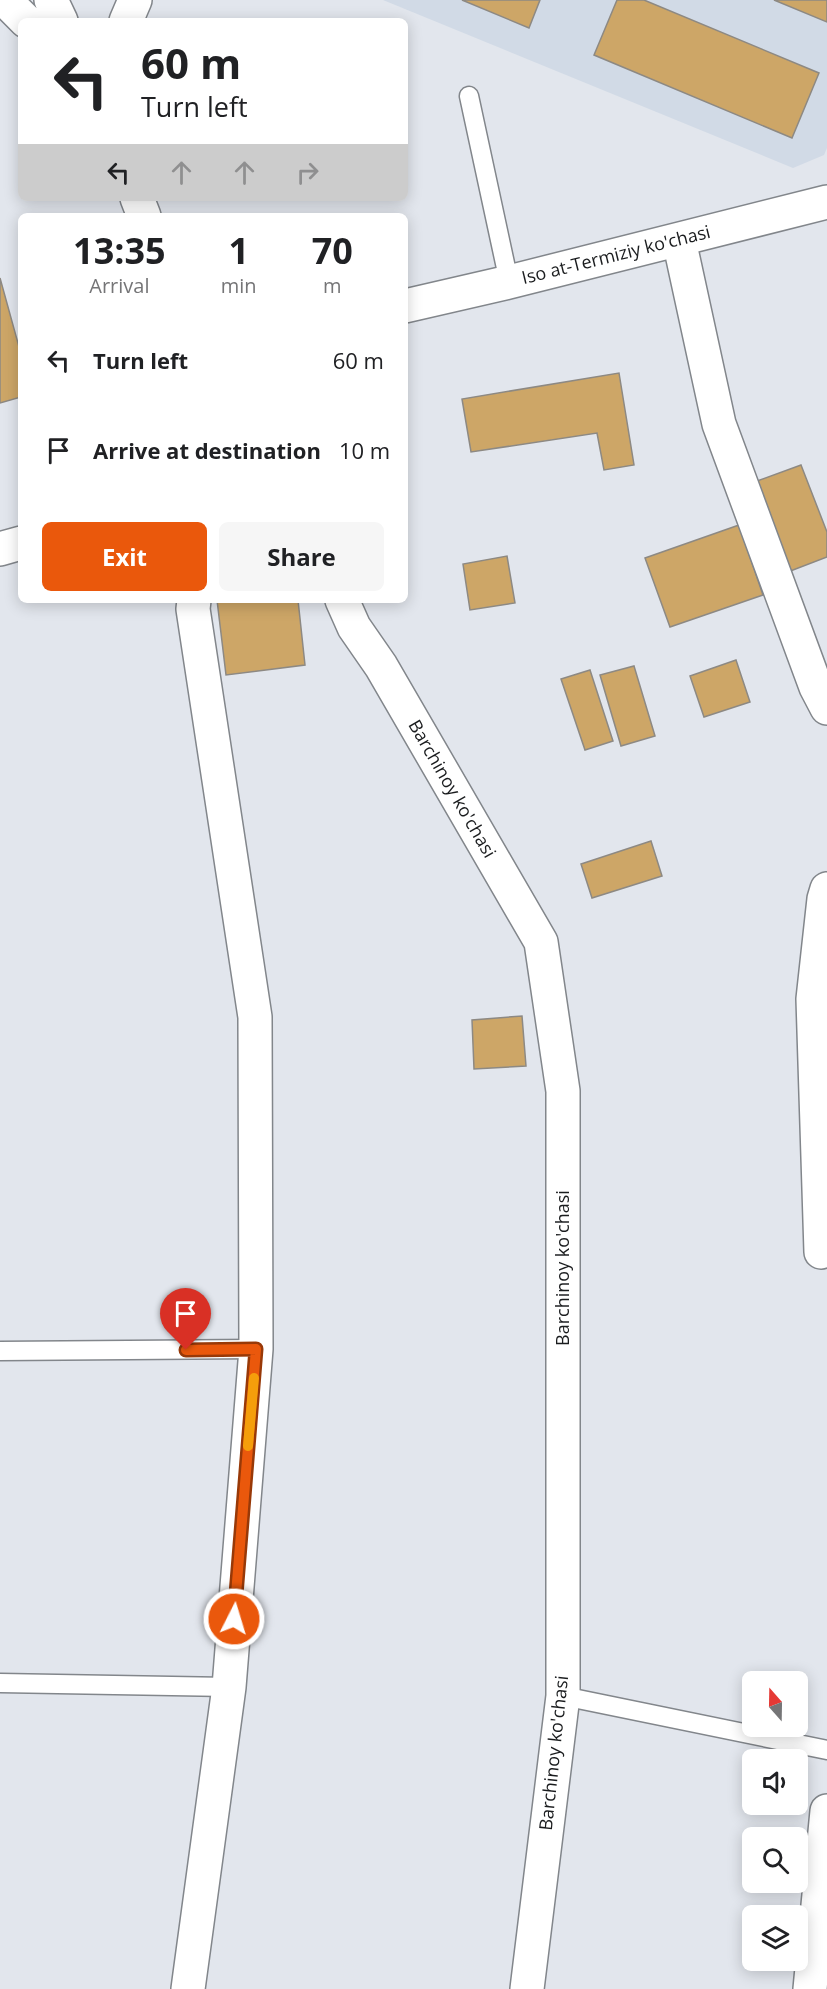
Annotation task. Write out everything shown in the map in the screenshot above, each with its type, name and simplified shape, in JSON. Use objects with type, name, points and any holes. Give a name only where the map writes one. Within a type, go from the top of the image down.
[{"type":"street","points":[[5,0],[23,18]]},
{"type":"street","points":[[51,0],[60,18]]},
{"type":"street","points":[[127,18],[135,0]]},
{"type":"street","name":"Iso at-Termiziy ko'chasi","points":[[408,305],[827,202]]},
{"type":"street","points":[[679,240],[719,424],[816,687],[827,708]]},
{"type":"street","points":[[0,549],[18,544]]},
{"type":"street","points":[[188,1989],[229,1687],[256,1349],[255,1017],[194,603]]},
{"type":"street","name":"Barchinoy ko'chasi","points":[[343,603],[354,627],[381,666],[541,942],[563,1091],[563,1696],[526,1989]]},
{"type":"street","points":[[821,1252],[813,999],[824,899],[827,890]]},
{"type":"street","points":[[810,1989],[827,1810]]},
{"type":"lane","points":[[469,96],[509,282]]},
{"type":"lane","points":[[0,1351],[256,1349]]},
{"type":"lane","points":[[0,1683],[229,1687]]},
{"type":"lane","points":[[563,1696],[827,1750]]},
{"type":"shaded area","points":[[383,0],[827,0],[827,148],[824,155],[793,168]]},
{"type":"building","points":[[462,0],[540,0],[529,28]]},
{"type":"building","points":[[617,0],[644,0],[819,73],[792,138],[594,55]]},
{"type":"building","points":[[774,0],[827,0],[827,22]]},
{"type":"building","points":[[0,278],[18,343],[18,398],[0,403]]},
{"type":"building","points":[[619,373],[634,465],[604,470],[597,433],[471,452],[462,399]]},
{"type":"building","points":[[801,465],[827,532],[827,557],[780,575],[746,485]]},
{"type":"building","points":[[739,525],[763,595],[670,627],[645,558]]},
{"type":"building","points":[[507,556],[515,603],[470,610],[463,564]]},
{"type":"building","points":[[217,603],[298,603],[305,665],[226,675]]},
{"type":"building","points":[[736,660],[750,702],[704,717],[690,676]]},
{"type":"building","points":[[634,666],[655,736],[621,746],[600,675]]},
{"type":"building","points":[[590,670],[613,741],[585,750],[561,679]]},
{"type":"building","points":[[651,841],[662,876],[592,898],[581,864]]},
{"type":"building","points":[[522,1016],[526,1066],[474,1069],[472,1020]]},
{"type":"slow traffic","points":[[248,1446],[254,1378]]},
{"type":"route","points":[[186,1350],[256,1349],[234,1619]]}]
